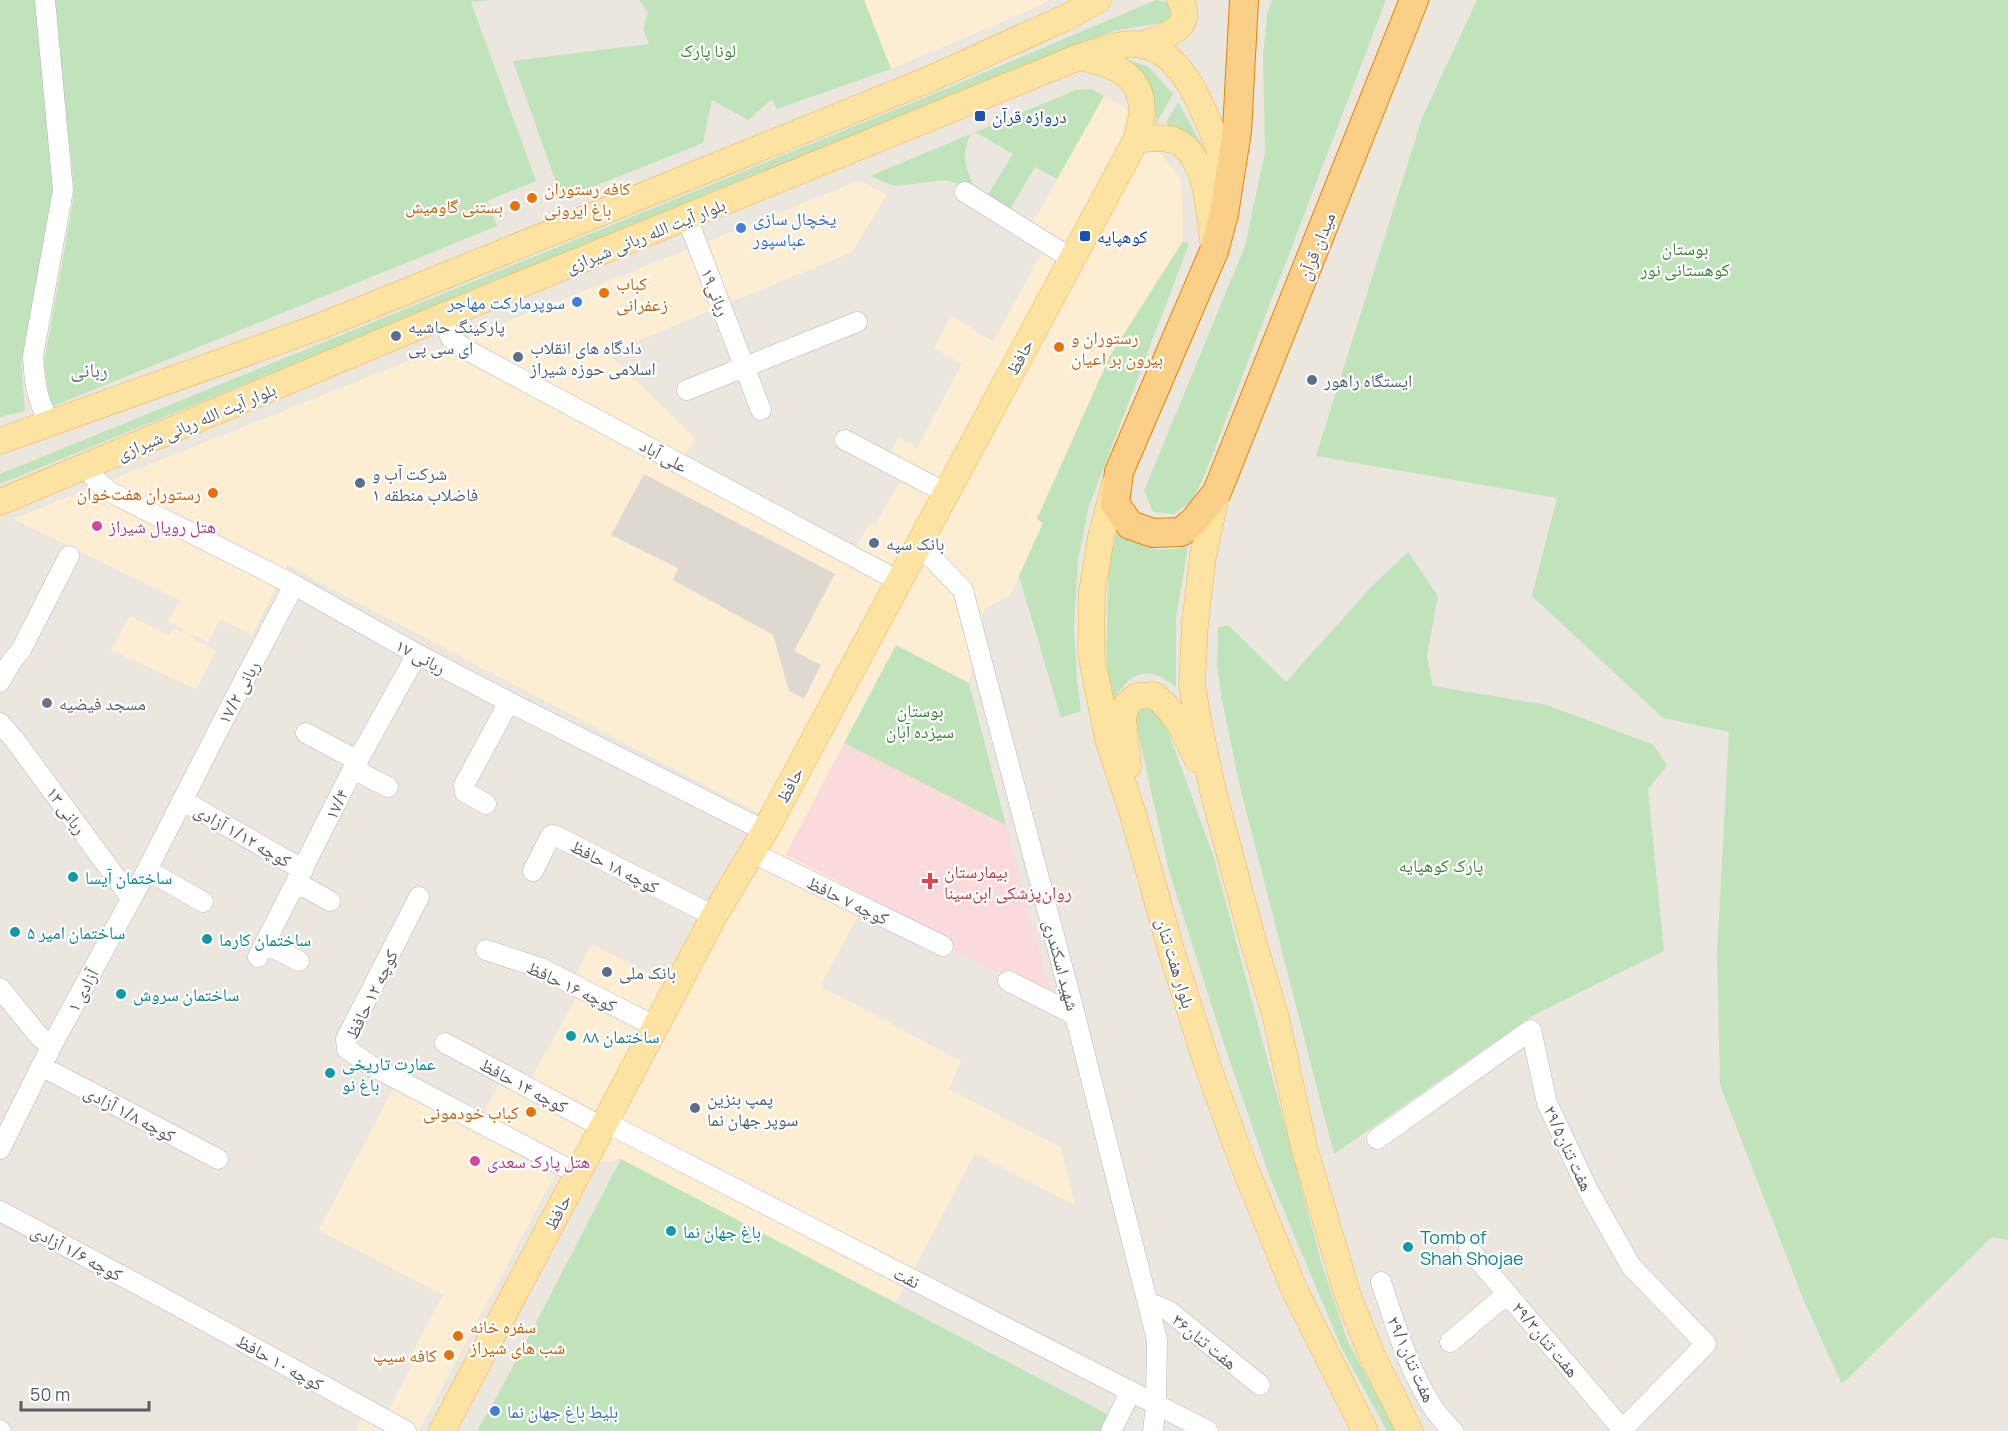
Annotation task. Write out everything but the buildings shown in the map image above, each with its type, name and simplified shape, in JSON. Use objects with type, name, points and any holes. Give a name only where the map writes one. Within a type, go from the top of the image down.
[{"type":"highway","points":[[1119,472],[1214,250],[1224,214],[1237,131],[1244,0]]},
{"type":"highway","name":"میدان قرآن","points":[[1119,472],[1115,504],[1130,525],[1153,533],[1181,532],[1217,492],[1414,0]]},
{"type":"main road","points":[[0,441],[321,327],[930,79],[1067,17],[1098,0]]},
{"type":"main road","points":[[1141,45],[1173,34],[1181,24],[1184,12],[1180,0]]},
{"type":"main road","name":"بلوار آیت الله ربانی شیرازی","points":[[0,502],[441,317],[1079,57],[1115,46],[1141,45],[1167,56],[1185,79],[1199,103],[1229,176]]},
{"type":"main road","name":"حافظ","points":[[442,1431],[714,916],[759,842],[1136,140],[1142,113],[1141,98],[1133,82],[1120,70],[1105,62],[1079,57]]},
{"type":"main road","points":[[1136,140],[1172,140],[1189,150],[1196,159],[1204,184],[1214,250]]},
{"type":"main road","name":"بلوار هفت تنان","points":[[1119,472],[1101,537],[1092,592],[1090,654],[1108,739],[1133,814],[1172,953],[1208,1067],[1239,1151],[1295,1291],[1365,1431]]},
{"type":"main road","points":[[1217,492],[1203,556],[1195,623],[1192,685],[1213,791],[1276,1018],[1304,1147],[1348,1296],[1373,1358],[1410,1431]]},
{"type":"main road","points":[[1133,814],[1123,720],[1126,705],[1137,696],[1154,695],[1168,706],[1213,791]]},
{"type":"street","points":[[45,0],[63,189],[33,356],[34,382],[45,415],[51,423]]},
{"type":"street","points":[[965,192],[1072,259]]},
{"type":"street","name":"ربانی۱۹","points":[[687,218],[761,410]]},
{"type":"street","name":"علی آباد","points":[[441,317],[451,338],[463,348],[898,581]]},
{"type":"street","points":[[687,390],[857,322]]},
{"type":"street","points":[[845,440],[946,493]]},
{"type":"street","name":"ربانی ۱۷","points":[[86,467],[110,492],[294,585],[759,842]]},
{"type":"street","name":"شهید اسکندری","points":[[917,548],[934,560],[963,590],[1158,1341],[1153,1431]]},
{"type":"street","points":[[0,682],[21,650],[69,556]]},
{"type":"street","name":"ربانی ۱۷/۲","points":[[182,800],[294,585]]},
{"type":"street","name":"۱۷/۴","points":[[299,961],[262,950],[355,765],[417,654]]},
{"type":"street","points":[[486,804],[465,792],[464,785],[509,702]]},
{"type":"street","name":"ربانی ۱۳","points":[[0,723],[131,898]]},
{"type":"street","points":[[306,733],[388,787]]},
{"type":"street","name":"آزادی ۱","points":[[0,1149],[41,1066],[147,870],[182,800]]},
{"type":"street","name":"کوچه ۱/۱۲ آزادی","points":[[182,800],[300,877],[330,901]]},
{"type":"street","name":"کوچه ۱۸ حافظ","points":[[533,871],[552,835],[714,916]]},
{"type":"street","name":"کوچه ۷ حافظ","points":[[759,842],[943,946]]},
{"type":"street","points":[[147,870],[203,902]]},
{"type":"street","name":"کوچه ۱۲ حافظ","points":[[419,897],[346,1039],[347,1049],[370,1065],[578,1174]]},
{"type":"street","name":"کوچه ۱۶ حافظ","points":[[486,950],[541,968],[656,1027]]},
{"type":"street","points":[[1008,981],[1075,1015]]},
{"type":"street","points":[[0,988],[38,1035],[51,1047]]},
{"type":"street","name":"۲۹/۵هفت تنان","points":[[1377,1139],[1531,1030],[1547,1103],[1588,1190],[1631,1266],[1706,1344],[1622,1430]]},
{"type":"street","name":"کوچه ۱۴ حافظ","points":[[445,1043],[604,1125]]},
{"type":"street","name":"کوچه ۱/۸ آزادی","points":[[41,1066],[218,1159]]},
{"type":"street","name":"نفت","points":[[604,1125],[1208,1431]]},
{"type":"street","name":"کوچه ۱/۶ آزادی","points":[[0,1211],[154,1293]]},
{"type":"street","name":"۲۹/۳هفت تنان","points":[[1469,1249],[1622,1430]]},
{"type":"street","name":"۲۹/۱هفت تنان","points":[[1381,1282],[1398,1335],[1418,1380],[1433,1409],[1453,1431]]},
{"type":"street","name":"کوچه ۱۰ حافظ","points":[[154,1293],[406,1431]]},
{"type":"street","points":[[1450,1342],[1507,1294]]},
{"type":"street","name":"هفت تنان۳۶","points":[[1148,1302],[1169,1311],[1260,1385]]},
{"type":"street","points":[[1111,1431],[1131,1391]]},
{"type":"shaded area","points":[[864,0],[1048,0],[1037,7],[891,69]]},
{"type":"shaded area","points":[[1104,96],[1124,107],[1181,180],[1183,241],[1110,357],[1037,518],[1044,522],[1010,595],[984,609],[969,683],[896,645],[786,854],[868,897],[820,986],[961,1061],[949,1089],[1061,1148],[1075,1205],[975,1153],[896,1303],[621,1159],[557,1170],[419,1431],[355,1431],[360,1421],[389,1409],[418,1354],[413,1351],[443,1295],[319,1230],[395,1085],[475,1127],[499,1084],[532,1077],[577,996],[573,980],[592,944],[681,990],[771,820],[287,565],[252,635],[220,619],[208,642],[192,634],[190,637],[216,651],[196,689],[111,650],[130,616],[169,635],[174,629],[183,633],[184,630],[168,622],[180,600],[13,519],[859,181],[887,194],[852,252],[608,353],[695,439],[684,456],[856,547],[870,523],[875,525],[902,478],[888,458],[898,438],[917,448],[962,364],[934,348],[951,315],[993,342],[1043,251],[1031,226]]},
{"type":"shaded area","points":[[644,474],[835,574],[794,651],[821,665],[804,699],[789,691],[773,635],[673,580],[678,568],[611,535]]},
{"type":"shaded area","name":"بیمارستان روان‌پزشکی ابن‌سینا","points":[[844,743],[1006,825],[1053,1001],[949,948],[952,941],[786,854]]},
{"type":"green space","points":[[0,0],[36,0],[55,164],[54,215],[21,363],[25,411],[0,417]]},
{"type":"green space","points":[[53,0],[492,0],[471,2],[536,181],[487,201],[497,226],[51,407],[44,363],[73,202],[74,185]]},
{"type":"green space","name":"لونا پارک","points":[[639,0],[864,0],[891,69],[777,109],[772,99],[748,120],[712,100],[703,143],[562,199],[513,61],[649,44],[643,29],[648,12]]},
{"type":"green space","points":[[1156,0],[1170,3],[1172,13],[1167,22],[1117,30],[1094,38],[0,484],[0,474],[936,93]]},
{"type":"green space","points":[[1272,0],[1386,0],[1205,474],[1192,501],[1174,514],[1153,512],[1144,491],[1245,246],[1265,153],[1263,57],[1267,14]]},
{"type":"green space","name":"بوستان کوهستانی نور","points":[[1477,0],[2008,0],[2008,1240],[1992,1237],[1842,1384],[1804,1301],[1720,1085],[1717,953],[1729,732],[1663,718],[1532,596],[1557,498],[1316,456],[1422,118]]},
{"type":"green space","points":[[1126,59],[1149,67],[1173,94],[1156,124],[1155,102],[1150,87]]},
{"type":"green space","points":[[1091,89],[1104,96],[1057,179],[1035,167],[1009,211],[987,196],[1013,154],[975,132],[1076,90]]},
{"type":"green space","points":[[1178,102],[1204,149],[1196,141],[1166,123]]},
{"type":"green space","points":[[972,134],[965,151],[973,184],[971,187],[945,180],[894,186],[870,176]]},
{"type":"green space","points":[[1183,241],[1189,244],[1089,506],[1078,561],[1074,628],[1081,711],[1061,718],[1019,576],[1043,523],[1037,519],[1110,356]]},
{"type":"green space","points":[[1118,529],[1136,542],[1150,548],[1188,547],[1176,618],[1176,687],[1158,676],[1141,674],[1124,685],[1112,703],[1106,651],[1109,561]]},
{"type":"green space","name":"پارک کوهپایه","points":[[1408,552],[1438,596],[1427,656],[1433,686],[1547,705],[1654,745],[1667,766],[1648,789],[1664,951],[1534,1015],[1334,1154],[1240,787],[1221,695],[1217,663],[1218,628],[1228,625],[1286,682],[1371,587]]},
{"type":"green space","name":"بوستان سیزده آبان","points":[[896,645],[969,683],[1006,825],[844,743]]},
{"type":"green space","points":[[1145,705],[1160,709],[1214,858],[1322,1265],[1348,1342],[1396,1431],[1387,1431],[1342,1349],[1269,1175],[1222,1038],[1169,871],[1138,733],[1136,715]]},
{"type":"green space","name":"باغ جهان نما","points":[[621,1159],[1113,1417],[1106,1431],[477,1431],[505,1382]]},
{"type":"place","name":"دروازه قرآن","points":[[980,116]]},
{"type":"place","name":"کافه رستوران باغ ایرونی","points":[[532,198]]},
{"type":"place","name":"بستنی گاومیش","points":[[515,206]]},
{"type":"place","name":"یخچال سازی عباسپور","points":[[741,228]]},
{"type":"place","name":"کوهپایه","points":[[1085,236]]},
{"type":"place","name":"کباب زعفرانی","points":[[604,293]]},
{"type":"place","name":"سوپرمارکت مهاجر","points":[[577,302]]},
{"type":"place","name":"پارکینگ حاشیه ای سی پی","points":[[396,336]]},
{"type":"place","name":"رستوران و بیرون بر اعيان","points":[[1059,347]]},
{"type":"place","name":"دادگاه های انقلاب اسلامی حوزه شیراز","points":[[518,357]]},
{"type":"place","name":"ایستگاه راهور","points":[[1312,380]]},
{"type":"place","name":"شرکت آب و فاضلاب منطقه ۱","points":[[360,483]]},
{"type":"place","name":"رستوران هفت‌خوان","points":[[213,493]]},
{"type":"place","name":"هتل رویال شیراز","points":[[97,526]]},
{"type":"place","name":"بانک سپه","points":[[874,543]]},
{"type":"place","name":"مسجد فیضیه","points":[[47,703]]},
{"type":"place","name":"ساختمان آیسا","points":[[73,877]]},
{"type":"place","name":"بیمارستان روان‌پزشکی ابن‌سینا","points":[[930,881]]},
{"type":"place","name":"ساختمان امیر ۵","points":[[15,932]]},
{"type":"place","name":"ساختمان کارما","points":[[207,939]]},
{"type":"place","name":"بانک ملی","points":[[607,972]]},
{"type":"place","name":"ساختمان سروش","points":[[121,994]]},
{"type":"place","name":"ساختمان ۸۸","points":[[571,1036]]},
{"type":"place","name":"عمارت تاریخی باغ نو","points":[[330,1073]]},
{"type":"place","name":"پمپ بنزین سوپر جهان نما","points":[[695,1108]]},
{"type":"place","name":"کباب خودمونی","points":[[531,1112]]},
{"type":"place","name":"هتل پارک سعدی","points":[[475,1161]]},
{"type":"place","name":"باغ جهان نما","points":[[671,1231]]},
{"type":"place","name":"Tomb of Shah Shojae","points":[[1408,1247]]},
{"type":"place","name":"سفره خانه شب های شیراز","points":[[458,1336]]},
{"type":"place","name":"کافه سیپ","points":[[449,1355]]},
{"type":"place","name":"بلیط باغ جهان نما","points":[[495,1411]]},
{"type":"district","name":"ربانی","points":[[89,369]]}]
